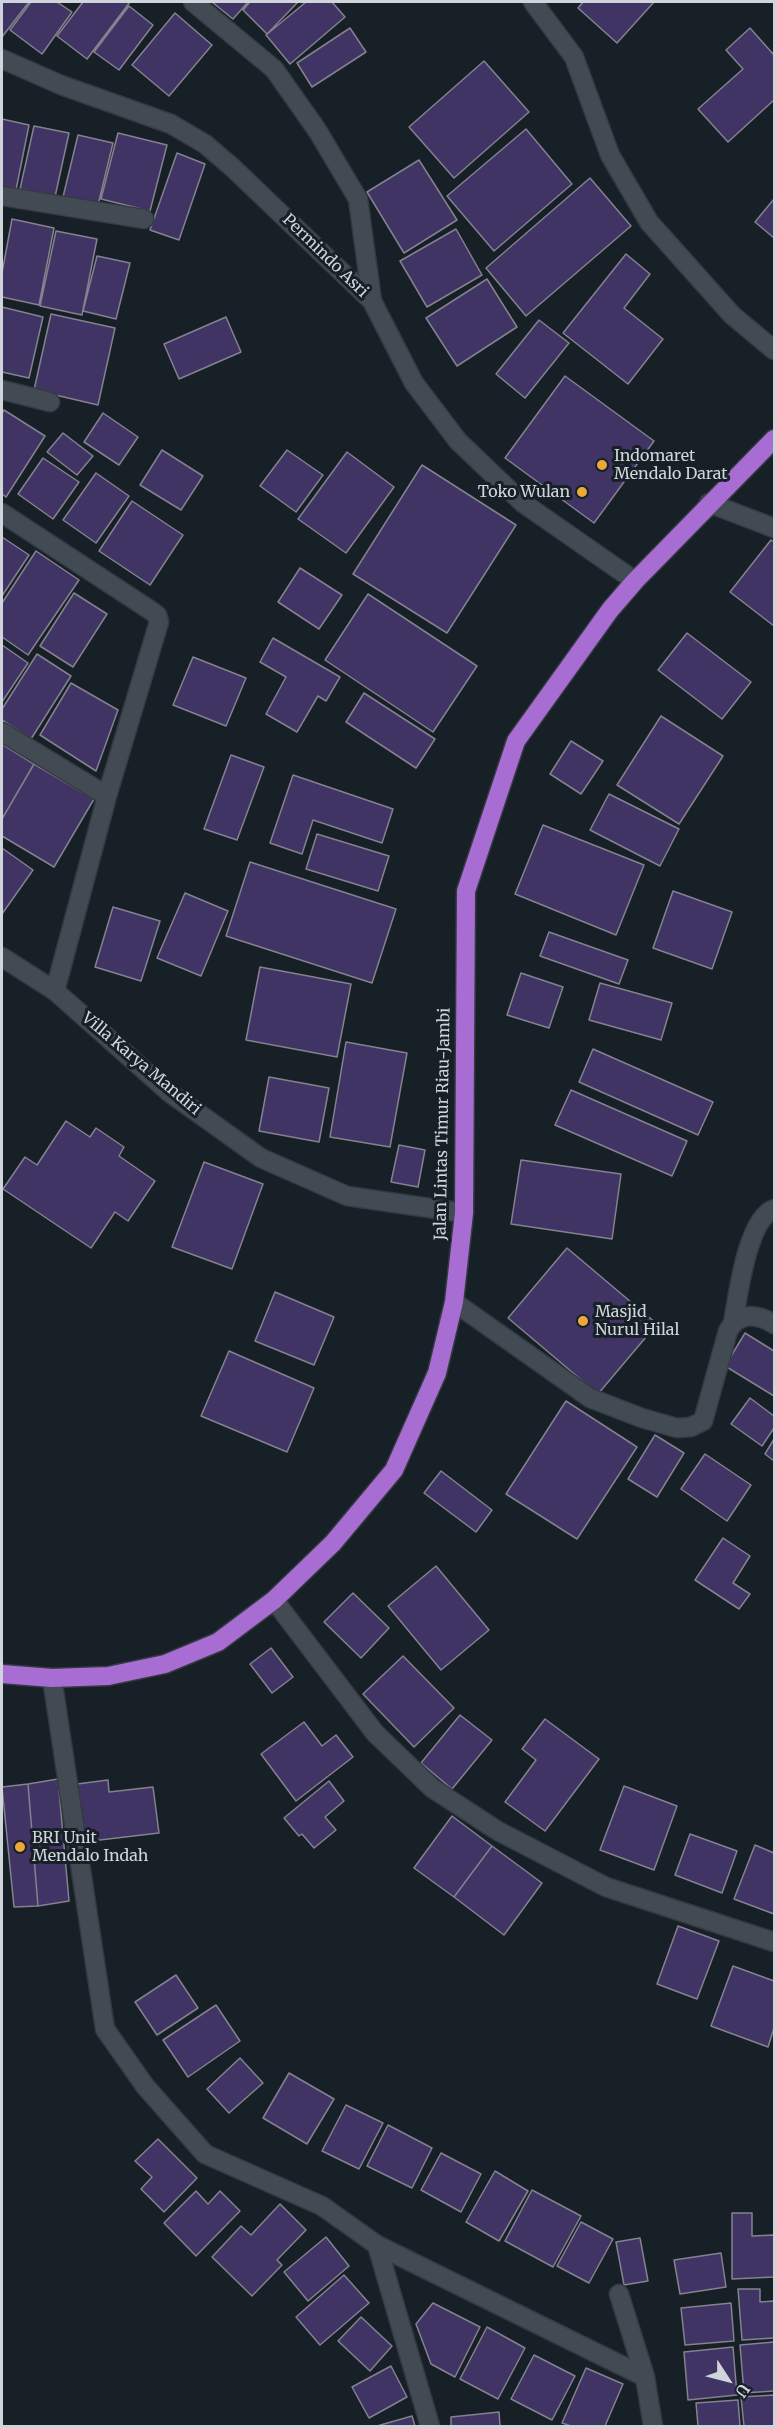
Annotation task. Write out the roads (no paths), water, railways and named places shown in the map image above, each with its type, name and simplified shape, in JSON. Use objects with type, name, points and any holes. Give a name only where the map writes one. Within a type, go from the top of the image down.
[{"type":"highway","name":"Jalan Lintas Timur Riau-Jambi","points":[[2,1674],[52,1678],[108,1676],[165,1664],[219,1642],[274,1600],[333,1543],[394,1470],[437,1373],[453,1302],[464,1213],[466,891],[516,741],[610,610],[635,581],[774,439]]},
{"type":"street","points":[[193,2],[274,69],[317,130],[358,199],[372,301]]},
{"type":"street","points":[[533,2],[574,57],[610,155],[649,222],[732,315],[774,350]]},
{"type":"street","name":"Permindo Asri","points":[[2,58],[61,85],[171,124],[205,144],[372,301],[414,383],[458,441],[523,503],[635,581]]},
{"type":"street","points":[[2,196],[144,219]]},
{"type":"street","points":[[2,390],[50,402]]},
{"type":"street","points":[[710,503],[774,528]]},
{"type":"street","points":[[2,513],[157,615],[159,622],[107,796],[55,991]]},
{"type":"street","points":[[2,732],[107,796]]},
{"type":"street","name":"Villa Karya Mandiri","points":[[2,957],[55,991],[170,1093],[261,1158],[347,1196],[464,1213]]},
{"type":"street","points":[[453,1302],[590,1398],[642,1418],[678,1428],[691,1427],[703,1421],[728,1331],[733,1323],[744,1261],[759,1221],[774,1209]]},
{"type":"street","points":[[733,1323],[750,1316],[763,1317],[774,1324]]},
{"type":"street","points":[[274,1600],[375,1733],[432,1788],[498,1831],[606,1887],[774,1942]]},
{"type":"street","points":[[52,1678],[105,2029],[145,2086],[205,2154],[322,2206],[377,2245],[645,2377]]},
{"type":"street","points":[[377,2245],[430,2427]]},
{"type":"street","points":[[619,2294],[645,2377],[653,2427]]},
{"type":"place","name":"Indomaret Mendalo Darat","points":[[602,465]]},
{"type":"place","name":"Toko Wulan","points":[[582,492]]},
{"type":"place","name":"Masjid Nurul Hilal","points":[[583,1321]]},
{"type":"place","name":"BRI Unit Mendalo Indah","points":[[20,1847]]}]
